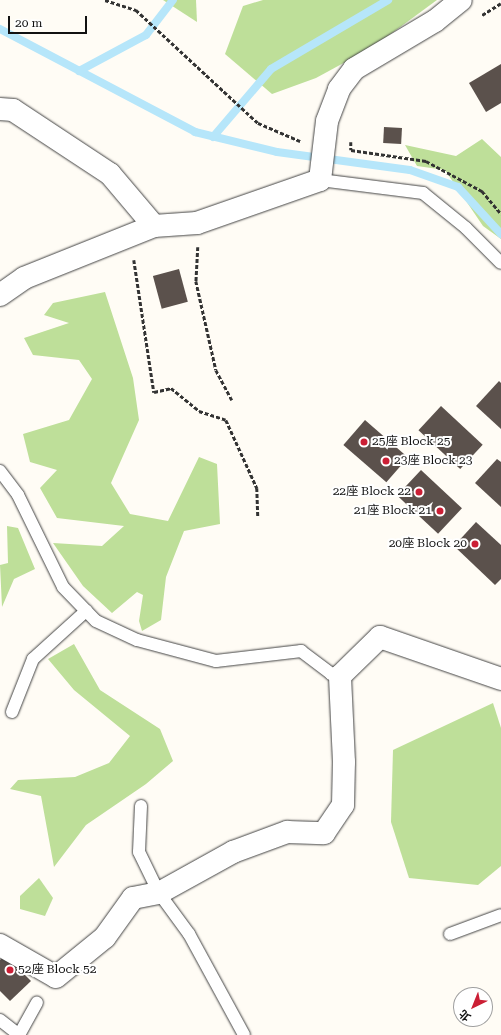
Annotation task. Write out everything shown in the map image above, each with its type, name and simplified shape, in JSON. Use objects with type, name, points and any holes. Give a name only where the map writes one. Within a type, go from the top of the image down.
[{"type":"street","points":[[0,295],[24,278],[154,226],[197,223],[321,176],[325,150],[323,140],[327,121],[339,89],[354,69],[435,21],[462,0]]},
{"type":"street","points":[[0,109],[13,110],[110,174],[154,226]]},
{"type":"street","points":[[0,945],[56,977],[105,936],[133,898],[159,892],[233,852],[286,832],[324,833],[343,805],[344,762],[340,676],[380,637],[501,679]]},
{"type":"lane","points":[[321,176],[423,193],[466,228],[501,263]]},
{"type":"lane","points":[[0,471],[18,495],[64,588],[96,621],[130,636],[179,653],[216,662],[301,651],[331,674],[340,676]]},
{"type":"lane","points":[[12,712],[32,659],[86,611]]},
{"type":"lane","points":[[142,806],[139,852],[159,892],[188,934],[244,1035]]},
{"type":"lane","points":[[450,934],[501,915]]},
{"type":"lane","points":[[0,1020],[19,1035],[37,1004]]},
{"type":"path","points":[[104,0],[136,10],[258,123],[300,141]]},
{"type":"path","points":[[480,16],[501,4]]},
{"type":"path","points":[[352,137],[351,150],[426,160],[467,181],[482,191],[501,214]]},
{"type":"path","points":[[197,223],[196,281],[216,370],[232,400]]},
{"type":"path","points":[[130,236],[154,392],[172,388],[199,411],[226,420],[258,488],[258,516]]},
{"type":"green space","points":[[163,0],[196,0],[197,22]]},
{"type":"green space","points":[[263,0],[437,0],[373,47],[316,78],[272,94],[225,54],[243,6]]},
{"type":"green space","points":[[482,139],[501,157],[501,239],[483,226],[445,170],[417,166],[405,145],[456,156]]},
{"type":"green space","points":[[105,292],[133,378],[139,420],[111,483],[130,514],[168,521],[199,457],[217,464],[220,524],[184,531],[166,577],[161,620],[142,631],[139,621],[143,595],[137,592],[112,613],[83,586],[53,543],[102,546],[124,526],[57,518],[40,488],[57,470],[30,462],[23,434],[69,420],[92,379],[79,360],[33,355],[24,338],[69,323],[44,315],[53,303]]},
{"type":"green space","points":[[7,526],[18,528],[35,569],[14,579],[2,607],[0,565],[8,563]]},
{"type":"green space","points":[[74,644],[100,690],[160,729],[173,761],[146,784],[86,825],[54,867],[41,796],[10,789],[18,780],[75,777],[109,763],[130,736],[74,690],[48,659]]},
{"type":"green space","points":[[493,703],[501,728],[501,866],[478,885],[409,878],[391,822],[393,750]]},
{"type":"green space","points":[[39,878],[53,898],[45,916],[20,909],[20,896]]},
{"type":"building","points":[[501,64],[501,103],[486,112],[469,83]]},
{"type":"building","points":[[384,127],[402,128],[401,144],[383,143]]},
{"type":"building","points":[[179,269],[188,302],[162,309],[153,276]]},
{"type":"building","points":[[499,381],[501,383],[501,429],[476,406]]},
{"type":"building","points":[[441,406],[483,445],[460,469],[418,430]]},
{"type":"building","points":[[365,420],[408,457],[386,482],[343,445]]},
{"type":"building","points":[[497,459],[501,462],[501,507],[475,483]]},
{"type":"building","points":[[421,470],[462,508],[438,534],[397,496]]},
{"type":"building","points":[[476,522],[501,545],[501,579],[495,585],[454,546]]},
{"type":"building","name":"52座 Block 52","points":[[5,955],[31,981],[10,1001],[0,991],[0,960]]},
{"type":"waterway","points":[[79,71],[146,35],[173,0]]},
{"type":"waterway","points":[[213,137],[271,69],[388,0]]},
{"type":"waterway","points":[[0,29],[195,132],[277,152],[410,170],[458,187],[501,234]]},
{"type":"place","name":"25座 Block 25","points":[[364,442]]},
{"type":"place","name":"23座 Block 23","points":[[386,461]]},
{"type":"place","name":"22座 Block 22","points":[[419,492]]},
{"type":"place","name":"21座 Block 21","points":[[440,511]]},
{"type":"place","name":"20座 Block 20","points":[[475,544]]},
{"type":"place","name":"52座 Block 52","points":[[10,970]]}]
